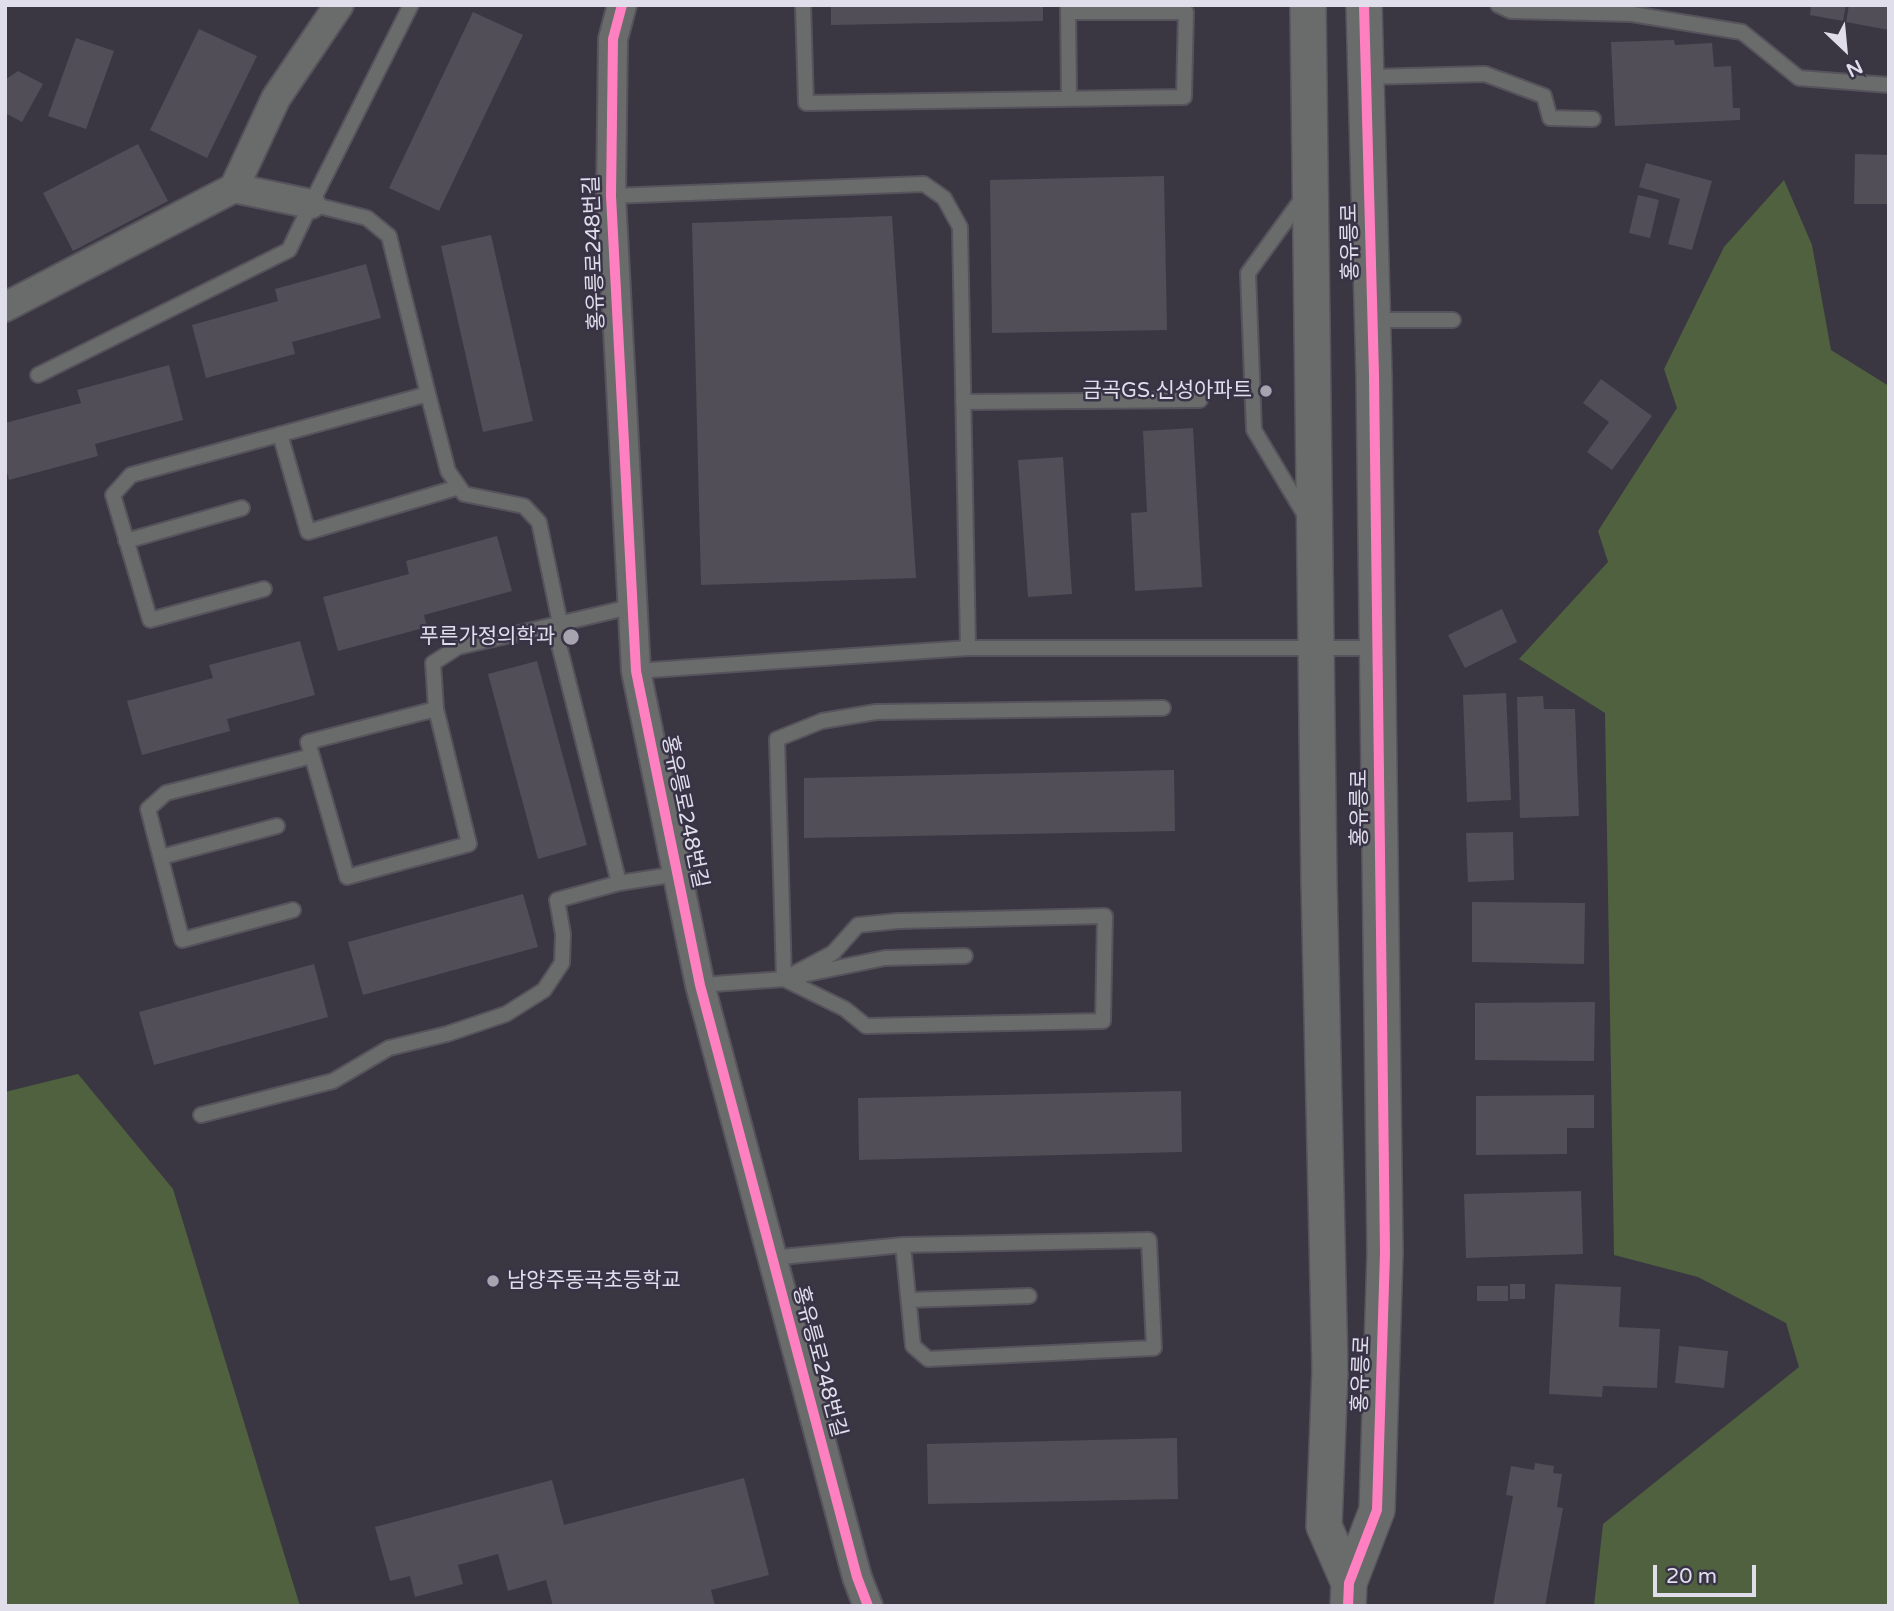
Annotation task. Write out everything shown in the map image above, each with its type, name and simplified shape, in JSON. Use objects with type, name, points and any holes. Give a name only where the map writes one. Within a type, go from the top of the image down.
[{"type":"street","points":[[5,307],[234,188],[276,98],[339,5]]},
{"type":"street","name":"홍유릉로248번길","points":[[622,5],[613,39],[611,196],[630,607],[636,671],[700,985],[857,1577],[868,1606]]},
{"type":"street","name":"홍유릉로","points":[[1308,5],[1330,1370],[1324,1526],[1349,1594]]},
{"type":"street","name":"홍유릉로","points":[[1349,1594],[1377,1510],[1385,1253],[1378,648],[1368,77],[1364,5]]},
{"type":"street","points":[[234,188],[311,204]]},
{"type":"lane","points":[[38,375],[289,250],[411,5]]},
{"type":"lane","points":[[803,5],[806,103],[1184,97],[1186,12],[1069,9],[1069,98]]},
{"type":"lane","points":[[1498,5],[1511,11],[1633,14],[1742,33],[1799,78],[1889,85]]},
{"type":"lane","points":[[1368,77],[1485,74],[1544,96],[1550,118],[1593,119]]},
{"type":"lane","points":[[611,196],[924,184],[944,198],[960,227],[968,649]]},
{"type":"lane","points":[[1309,190],[1248,273],[1254,430],[1317,534]]},
{"type":"lane","points":[[311,204],[367,218],[389,236],[449,471],[464,494],[524,506],[539,522],[557,624],[619,883]]},
{"type":"lane","points":[[1372,320],[1453,320]]},
{"type":"lane","points":[[264,589],[150,620],[113,495],[131,475],[428,394]]},
{"type":"lane","points":[[963,402],[1200,400]]},
{"type":"lane","points":[[280,434],[308,532],[460,487]]},
{"type":"lane","points":[[127,541],[242,508]]},
{"type":"lane","points":[[436,709],[308,742],[347,877],[469,844],[436,709],[433,663],[458,647],[630,607]]},
{"type":"lane","points":[[636,671],[968,649],[1378,648]]},
{"type":"lane","points":[[784,979],[777,739],[822,721],[876,712],[1163,708]]},
{"type":"lane","points":[[293,910],[182,940],[148,809],[166,793],[312,756]]},
{"type":"lane","points":[[161,857],[276,826]]},
{"type":"lane","points":[[201,1115],[332,1081],[389,1048],[447,1034],[506,1014],[544,990],[562,963],[563,934],[557,900],[619,883],[677,874]]},
{"type":"lane","points":[[1105,916],[1103,1021],[866,1026],[845,1009],[784,979],[833,953],[858,925],[1105,916]]},
{"type":"lane","points":[[700,985],[784,979],[886,958],[965,956]]},
{"type":"lane","points":[[771,1258],[903,1245],[1149,1240],[1154,1348],[928,1359],[913,1346],[903,1245]]},
{"type":"lane","points":[[909,1300],[1029,1296]]},
{"type":"green space","points":[[1784,180],[1812,245],[1831,350],[1889,386],[1889,1606],[1594,1606],[1603,1524],[1799,1367],[1786,1323],[1698,1277],[1614,1255],[1605,713],[1519,659],[1608,562],[1598,531],[1677,408],[1664,369],[1724,247]]},
{"type":"green space","points":[[78,1074],[173,1189],[300,1606],[5,1606],[5,1092]]},
{"type":"building","points":[[831,5],[1043,5],[1043,21],[831,25]]},
{"type":"building","points":[[1811,5],[1846,5],[1843,21],[1810,15]]},
{"type":"building","points":[[1849,5],[1889,5],[1889,30],[1846,22]]},
{"type":"building","points":[[473,12],[523,35],[439,211],[389,188]]},
{"type":"building","points":[[199,29],[257,56],[207,158],[150,130]]},
{"type":"building","points":[[76,38],[114,51],[86,129],[48,116]]},
{"type":"building","points":[[1674,40],[1675,45],[1712,43],[1714,67],[1731,66],[1733,108],[1740,108],[1740,120],[1615,126],[1611,42]]},
{"type":"building","points":[[18,71],[43,84],[22,122],[5,113],[5,80]]},
{"type":"building","points":[[138,144],[168,201],[73,251],[43,193]]},
{"type":"building","points":[[1855,154],[1889,155],[1889,204],[1854,204]]},
{"type":"building","points":[[1646,163],[1712,181],[1692,250],[1668,244],[1680,199],[1639,187]]},
{"type":"building","points":[[1164,176],[1167,330],[992,333],[990,180]]},
{"type":"building","points":[[1638,195],[1659,200],[1650,238],[1629,233]]},
{"type":"building","points":[[892,216],[916,578],[701,585],[692,223]]},
{"type":"building","points":[[491,235],[533,421],[483,432],[441,246]]},
{"type":"building","points":[[366,264],[381,318],[292,342],[295,354],[206,378],[192,325],[278,301],[275,289]]},
{"type":"building","points":[[169,365],[183,420],[95,444],[98,456],[9,480],[5,465],[5,423],[81,403],[77,390]]},
{"type":"building","points":[[1601,379],[1652,416],[1612,470],[1587,452],[1609,422],[1583,403]]},
{"type":"building","points":[[1193,428],[1202,587],[1135,591],[1131,513],[1147,512],[1143,431]]},
{"type":"building","points":[[1063,457],[1072,594],[1028,597],[1018,460]]},
{"type":"building","points":[[497,536],[512,591],[424,615],[427,627],[338,651],[323,597],[409,574],[406,561]]},
{"type":"building","points":[[1502,609],[1517,642],[1465,668],[1448,635]]},
{"type":"building","points":[[300,641],[315,695],[227,719],[230,731],[142,755],[127,701],[213,678],[209,665]]},
{"type":"building","points":[[537,661],[587,845],[538,859],[488,674]]},
{"type":"building","points":[[1506,693],[1511,800],[1467,802],[1463,695]]},
{"type":"building","points":[[1543,696],[1544,709],[1575,709],[1579,816],[1520,818],[1517,697]]},
{"type":"building","points":[[1174,770],[1175,831],[804,838],[804,778]]},
{"type":"building","points":[[1513,832],[1514,880],[1468,882],[1466,833]]},
{"type":"building","points":[[523,894],[538,947],[363,995],[348,942]]},
{"type":"building","points":[[1472,902],[1585,903],[1584,964],[1472,962]]},
{"type":"building","points":[[314,964],[328,1017],[154,1065],[139,1012]]},
{"type":"building","points":[[1595,1002],[1594,1061],[1475,1060],[1475,1003]]},
{"type":"building","points":[[1181,1091],[1182,1152],[859,1160],[858,1098]]},
{"type":"building","points":[[1594,1095],[1594,1128],[1567,1128],[1567,1154],[1476,1155],[1476,1096]]},
{"type":"building","points":[[1581,1191],[1583,1254],[1466,1258],[1464,1194]]},
{"type":"building","points":[[1510,1284],[1525,1284],[1525,1299],[1510,1299]]},
{"type":"building","points":[[1555,1284],[1621,1287],[1619,1327],[1660,1329],[1657,1388],[1603,1386],[1602,1397],[1549,1394]]},
{"type":"building","points":[[1477,1286],[1508,1286],[1508,1301],[1477,1301]]},
{"type":"building","points":[[1679,1346],[1728,1351],[1724,1388],[1675,1383]]},
{"type":"building","points":[[1177,1438],[1178,1499],[928,1504],[927,1444]]},
{"type":"building","points":[[1535,1463],[1554,1466],[1553,1473],[1562,1474],[1557,1507],[1563,1508],[1545,1606],[1493,1606],[1513,1496],[1506,1495],[1511,1466],[1534,1470]]},
{"type":"building","points":[[744,1478],[769,1575],[711,1590],[715,1606],[553,1606],[546,1580],[508,1591],[498,1554],[458,1565],[463,1584],[415,1597],[410,1576],[390,1581],[375,1527],[552,1480],[564,1525]]},
{"type":"cycle path","points":[[622,5],[613,39],[611,196],[636,671],[700,985],[857,1577],[868,1606]]},
{"type":"cycle path","points":[[1348,1606],[1349,1583],[1377,1510],[1385,1253],[1374,375],[1364,5]]},
{"type":"place","name":"금곡GS.신성아파트","points":[[1266,391]]},
{"type":"place","name":"푸른가정의학과","points":[[571,637]]},
{"type":"place","name":"남양주동곡초등학교","points":[[493,1281]]}]
